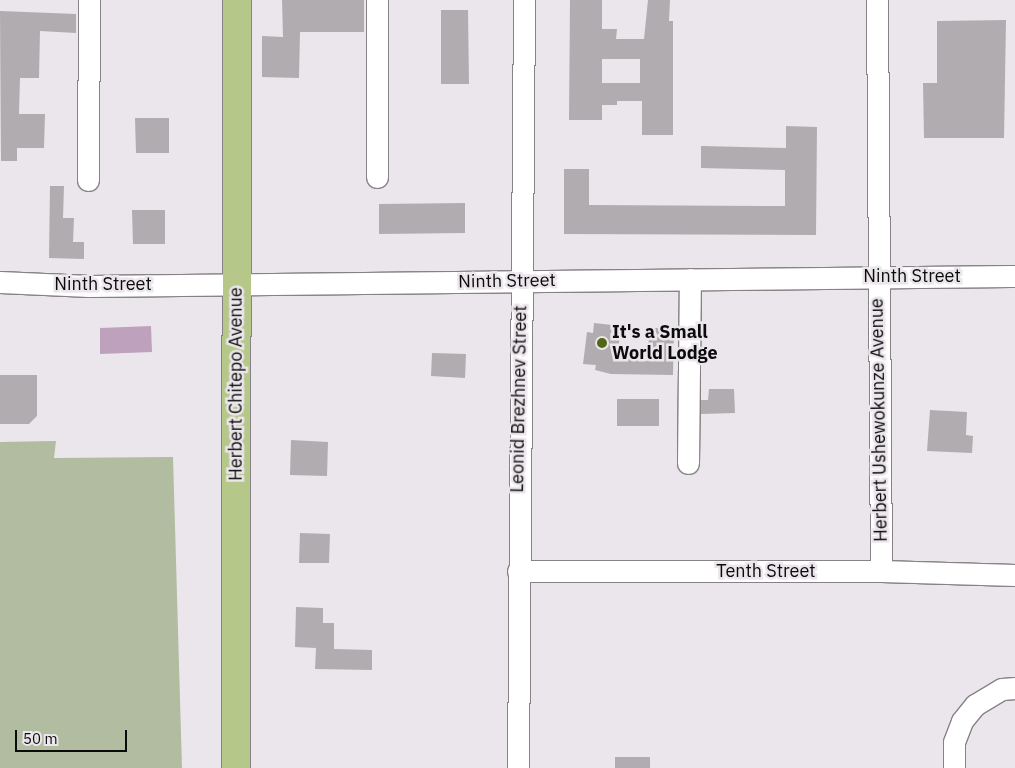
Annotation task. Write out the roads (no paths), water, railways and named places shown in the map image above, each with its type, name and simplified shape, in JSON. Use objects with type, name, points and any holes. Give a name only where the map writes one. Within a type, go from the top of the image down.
[{"type":"main road","name":"Herbert Chitepo Avenue","points":[[236,768],[237,0]]},
{"type":"street","points":[[88,180],[89,0]]},
{"type":"street","points":[[377,0],[378,177]]},
{"type":"street","name":"Leonid Brezhnev Street","points":[[518,768],[521,281],[525,137],[524,0]]},
{"type":"street","name":"Herbert Ushewokunze Avenue","points":[[877,0],[881,570]]},
{"type":"street","name":"Ninth Street","points":[[0,282],[89,286],[1015,276]]},
{"type":"street","points":[[688,463],[690,279]]},
{"type":"street","name":"Tenth Street","points":[[518,571],[881,570],[1015,575]]},
{"type":"street","points":[[954,768],[954,742],[962,721],[975,705],[1002,689],[1015,688]]},
{"type":"place","name":"It's a Small World Lodge","points":[[602,343]]}]
